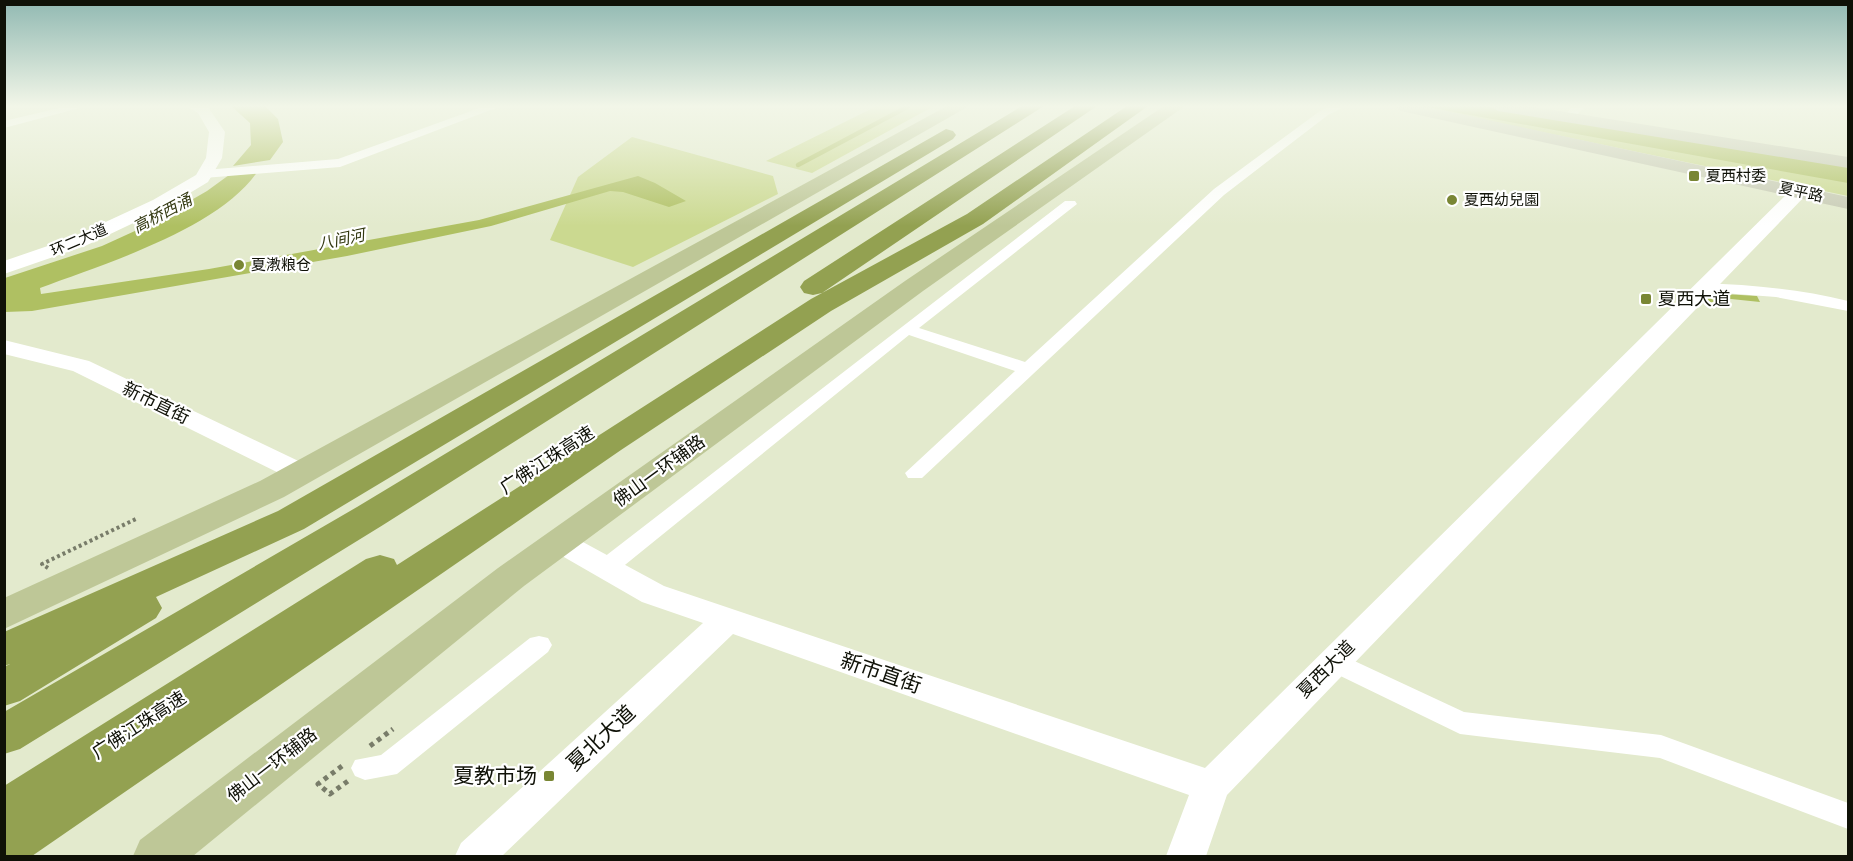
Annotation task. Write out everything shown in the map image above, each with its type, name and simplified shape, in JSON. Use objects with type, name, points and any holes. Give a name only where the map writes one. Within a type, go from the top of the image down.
[{"type":"highway","points":[[4,688],[291,520],[912,146]]},
{"type":"highway","points":[[4,735],[370,516],[970,146]]},
{"type":"highway","name":"广佛江珠高速","points":[[4,813],[1026,146]]},
{"type":"highway","points":[[4,847],[821,305],[1048,146]]},
{"type":"highway","points":[[821,305],[975,219],[1081,146]]},
{"type":"highway","points":[[4,650],[291,520]]},
{"type":"main road","points":[[4,615],[302,473],[906,146]]},
{"type":"main road","name":"佛山一环辅路","points":[[157,856],[502,584],[914,286],[1118,146]]},
{"type":"main road","name":"夏平路","points":[[1587,146],[1848,203]]},
{"type":"main road","points":[[1758,146],[1848,163]]},
{"type":"street","points":[[204,174],[214,158],[215,146]]},
{"type":"street","points":[[204,174],[340,163],[386,146]]},
{"type":"street","points":[[915,473],[1220,192],[1280,146]]},
{"type":"street","name":"环二大道","points":[[4,268],[78,242],[149,209],[204,174]]},
{"type":"street","name":"夏西大道","points":[[1186,856],[1210,786],[1799,192]]},
{"type":"street","points":[[607,567],[907,329],[1070,204]]},
{"type":"street","points":[[1703,288],[1758,289],[1815,297],[1848,306]]},
{"type":"street","points":[[907,329],[1028,369]]},
{"type":"street","name":"新市直街","points":[[4,347],[81,366],[302,473]]},
{"type":"street","name":"新市直街","points":[[560,542],[653,594],[1210,786]]},
{"type":"street","name":"夏北大道","points":[[475,856],[727,620]]},
{"type":"street","points":[[365,768],[387,766],[539,645]]},
{"type":"street","points":[[1333,662],[1460,723],[1661,747],[1848,816]]},
{"type":"shaded area","points":[[250,146],[280,146],[270,160],[233,166]]},
{"type":"shaded area","points":[[620,146],[665,146],[773,176],[778,194],[633,267],[550,240],[578,177]]},
{"type":"shaded area","points":[[796,146],[861,146],[812,173],[766,161]]},
{"type":"shaded area","points":[[1609,146],[1730,146],[1848,165],[1848,196]]},
{"type":"shaded area","points":[[1644,146],[1724,146],[1848,167],[1848,183]]},
{"type":"shaded area","points":[[258,171],[240,192],[189,227],[127,256],[40,288],[41,294],[209,269],[479,220],[638,176],[686,201],[669,207],[623,192],[610,191],[491,226],[347,256],[32,311],[5,312],[5,278],[102,246],[148,225],[207,191],[229,175]]},
{"type":"shaded area","points":[[1708,293],[1757,296],[1760,302],[1731,299],[1707,303],[1697,299]]},
{"type":"waterway","points":[[798,165],[833,146]]},
{"type":"place","name":"夏西村委","points":[[1694,176]]},
{"type":"place","name":"夏西幼兒園","points":[[1452,200]]},
{"type":"place","name":"夏漖粮仓","points":[[239,265]]},
{"type":"place","name":"夏西大道","points":[[1646,299]]},
{"type":"place","name":"夏教市场","points":[[549,776]]},
{"type":"water label","name":"高桥西涌","points":[[162,213]]},
{"type":"water label","name":"八间河","points":[[341,239]]}]
